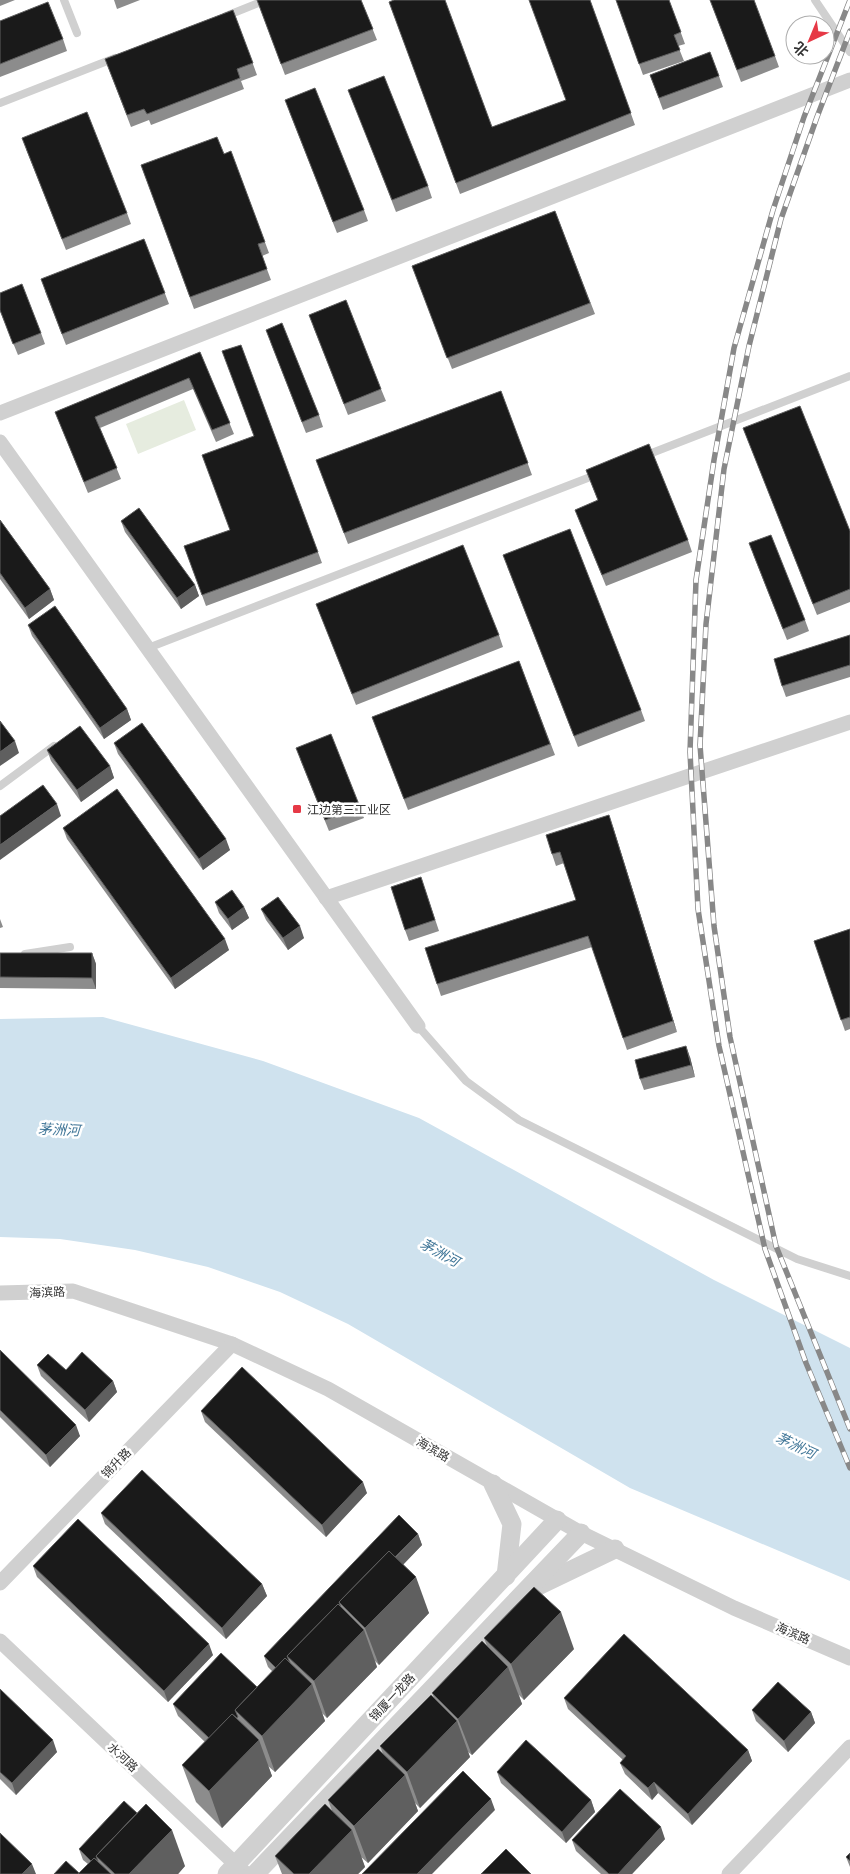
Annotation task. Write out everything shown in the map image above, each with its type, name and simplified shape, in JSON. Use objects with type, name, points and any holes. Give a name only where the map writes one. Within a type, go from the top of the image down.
[{"type":"street","points":[[0,413],[850,80]]},
{"type":"street","points":[[0,442],[418,1026]]},
{"type":"street","points":[[326,898],[850,722]]},
{"type":"street","name":"海滨路","points":[[0,1293],[73,1291],[232,1344],[328,1389],[581,1533],[734,1608],[850,1658]]},
{"type":"street","name":"锦升路","points":[[0,1583],[232,1344]]},
{"type":"street","points":[[493,1484],[512,1524],[506,1576]]},
{"type":"street","name":"锦厦一龙路","points":[[236,1871],[557,1520]]},
{"type":"street","name":"锦厦一龙路","points":[[255,1874],[581,1533]]},
{"type":"street","points":[[523,1593],[615,1549]]},
{"type":"street","name":"水河路","points":[[0,1641],[236,1871]]},
{"type":"street","points":[[730,1874],[850,1747]]},
{"type":"lane","points":[[64,0],[77,33]]},
{"type":"lane","points":[[220,18],[266,0]]},
{"type":"lane","points":[[815,0],[850,52]]},
{"type":"lane","points":[[0,103],[119,57]]},
{"type":"lane","points":[[637,458],[850,376]]},
{"type":"lane","points":[[148,648],[610,469]]},
{"type":"lane","points":[[0,786],[64,739]]},
{"type":"lane","points":[[18,956],[70,947]]},
{"type":"lane","points":[[418,1026],[466,1080],[519,1120],[797,1259],[850,1276]]},
{"type":"shaded area","points":[[184,400],[196,430],[138,454],[126,424]]},
{"type":"water","name":"茅洲河","points":[[103,1017],[263,1061],[419,1118],[714,1280],[850,1348],[850,1581],[630,1488],[348,1324],[280,1292],[208,1267],[135,1250],[60,1239],[0,1237],[0,1019]]},
{"type":"building","points":[[257,0],[361,0],[373,29],[281,64]]},
{"type":"building","points":[[394,0],[445,0],[492,127],[566,100],[529,0],[590,0],[631,113],[456,183],[389,2]]},
{"type":"building","points":[[616,0],[669,0],[681,32],[674,35],[680,50],[639,64]]},
{"type":"building","points":[[710,0],[754,0],[775,56],[737,70]]},
{"type":"building","points":[[48,2],[63,39],[0,64],[0,21]]},
{"type":"building","points":[[233,10],[253,63],[237,69],[240,78],[147,114],[144,109],[127,115],[105,59]]},
{"type":"building","points":[[710,52],[719,76],[659,98],[650,75]]},
{"type":"building","points":[[384,76],[428,186],[392,200],[348,90]]},
{"type":"building","points":[[315,88],[364,210],[333,222],[285,100]]},
{"type":"building","points":[[87,112],[127,213],[62,239],[22,138]]},
{"type":"building","points":[[217,137],[224,154],[231,151],[265,242],[258,244],[267,269],[190,297],[141,165]]},
{"type":"building","points":[[555,211],[590,303],[447,358],[412,266]]},
{"type":"building","points":[[144,239],[165,293],[62,334],[41,279]]},
{"type":"building","points":[[22,284],[41,333],[13,344],[0,310],[0,293]]},
{"type":"building","points":[[346,300],[381,389],[344,404],[309,315]]},
{"type":"building","points":[[282,323],[319,415],[302,422],[266,330]]},
{"type":"building","points":[[241,345],[318,552],[202,595],[184,546],[230,530],[202,455],[254,436],[222,351]]},
{"type":"building","points":[[200,352],[230,423],[212,430],[189,378],[95,417],[117,468],[84,482],[55,412]]},
{"type":"building","points":[[501,391],[528,463],[344,533],[316,460]]},
{"type":"building","points":[[800,406],[850,531],[850,589],[813,604],[743,428]]},
{"type":"building","points":[[649,444],[688,540],[602,575],[575,510],[598,500],[586,470]]},
{"type":"building","points":[[139,508],[195,585],[177,598],[121,521]]},
{"type":"building","points":[[0,520],[50,589],[25,608],[0,573]]},
{"type":"building","points":[[570,529],[641,710],[574,736],[503,555]]},
{"type":"building","points":[[771,535],[805,620],[783,629],[749,543]]},
{"type":"building","points":[[463,545],[499,635],[352,694],[316,604]]},
{"type":"building","points":[[55,606],[127,709],[100,728],[28,625]]},
{"type":"building","points":[[850,635],[850,665],[782,686],[774,659]]},
{"type":"building","points":[[519,661],[550,744],[404,799],[372,717]]},
{"type":"building","points":[[0,721],[15,741],[0,752]]},
{"type":"building","points":[[142,723],[226,839],[199,859],[114,743]]},
{"type":"building","points":[[80,726],[110,766],[77,790],[47,750]]},
{"type":"building","points":[[331,734],[360,807],[325,820],[296,748]]},
{"type":"building","points":[[43,785],[57,804],[0,845],[0,816]]},
{"type":"building","points":[[117,789],[225,939],[171,978],[63,828]]},
{"type":"building","points":[[609,815],[673,1021],[623,1038],[588,936],[437,984],[425,948],[576,900],[560,852],[552,854],[546,835]]},
{"type":"building","points":[[421,877],[435,920],[405,930],[391,887]]},
{"type":"building","points":[[232,890],[244,907],[228,919],[215,902]]},
{"type":"building","points":[[278,897],[300,926],[283,938],[261,909]]},
{"type":"building","points":[[850,929],[850,1017],[841,1020],[814,941]]},
{"type":"building","points":[[0,953],[92,953],[92,978],[0,977]]},
{"type":"building","points":[[686,1046],[691,1065],[640,1079],[635,1060]]},
{"type":"building","points":[[0,1350],[76,1425],[46,1455],[0,1410]]},
{"type":"building","points":[[82,1352],[113,1381],[85,1410],[37,1365],[48,1354],[66,1370]]},
{"type":"building","points":[[242,1367],[363,1482],[322,1525],[201,1411]]},
{"type":"building","points":[[142,1470],[262,1584],[222,1628],[101,1513]]},
{"type":"building","points":[[399,1515],[418,1534],[395,1557],[389,1551],[339,1602],[341,1608],[338,1604],[287,1656],[290,1663],[285,1658],[276,1668],[264,1656]]},
{"type":"building","points":[[78,1519],[209,1644],[164,1691],[33,1566]]},
{"type":"building","points":[[389,1551],[416,1577],[365,1628],[339,1602]]},
{"type":"building","points":[[534,1587],[561,1612],[511,1664],[484,1638]]},
{"type":"building","points":[[338,1604],[364,1630],[314,1681],[287,1656]]},
{"type":"building","points":[[624,1634],[748,1750],[688,1814],[654,1782],[648,1788],[620,1763],[626,1756],[564,1698]]},
{"type":"building","points":[[482,1641],[508,1667],[458,1719],[432,1693]]},
{"type":"building","points":[[221,1653],[257,1687],[235,1710],[238,1717],[232,1714],[209,1738],[173,1704]]},
{"type":"building","points":[[285,1658],[312,1684],[262,1736],[235,1710]]},
{"type":"building","points":[[778,1682],[811,1712],[784,1741],[752,1710]]},
{"type":"building","points":[[0,1689],[53,1740],[12,1783],[0,1772]]},
{"type":"building","points":[[431,1695],[457,1721],[407,1772],[380,1746]]},
{"type":"building","points":[[232,1714],[259,1740],[209,1791],[182,1765]]},
{"type":"building","points":[[526,1740],[591,1800],[562,1832],[497,1772]]},
{"type":"building","points":[[378,1749],[405,1775],[354,1826],[328,1800]]},
{"type":"building","points":[[463,1771],[491,1799],[417,1874],[362,1874]]},
{"type":"building","points":[[620,1789],[661,1827],[618,1874],[609,1874],[572,1840]]},
{"type":"building","points":[[124,1801],[137,1813],[96,1856],[98,1861],[94,1858],[91,1861],[79,1849]]},
{"type":"building","points":[[146,1804],[172,1830],[129,1874],[115,1874],[96,1856]]},
{"type":"building","points":[[325,1804],[352,1830],[309,1874],[294,1874],[275,1856]]},
{"type":"building","points":[[0,1833],[32,1864],[22,1874],[0,1874]]},
{"type":"building","points":[[506,1849],[531,1874],[481,1874]]},
{"type":"building","points":[[850,1853],[850,1861],[846,1857]]},
{"type":"building","points":[[94,1858],[111,1874],[78,1874]]},
{"type":"building","points":[[66,1861],[79,1873],[54,1874]]},
{"type":"railway","points":[[850,0],[804,117],[773,210],[734,348],[714,460],[696,580],[690,752],[698,909],[719,1046],[765,1249],[806,1363],[850,1468]]},
{"type":"railway","points":[[850,31],[781,219],[749,346],[724,469],[706,624],[700,745],[714,926],[730,1037],[776,1246],[850,1429]]},
{"type":"place","name":"江边第三工业区","points":[[297,809]]}]
